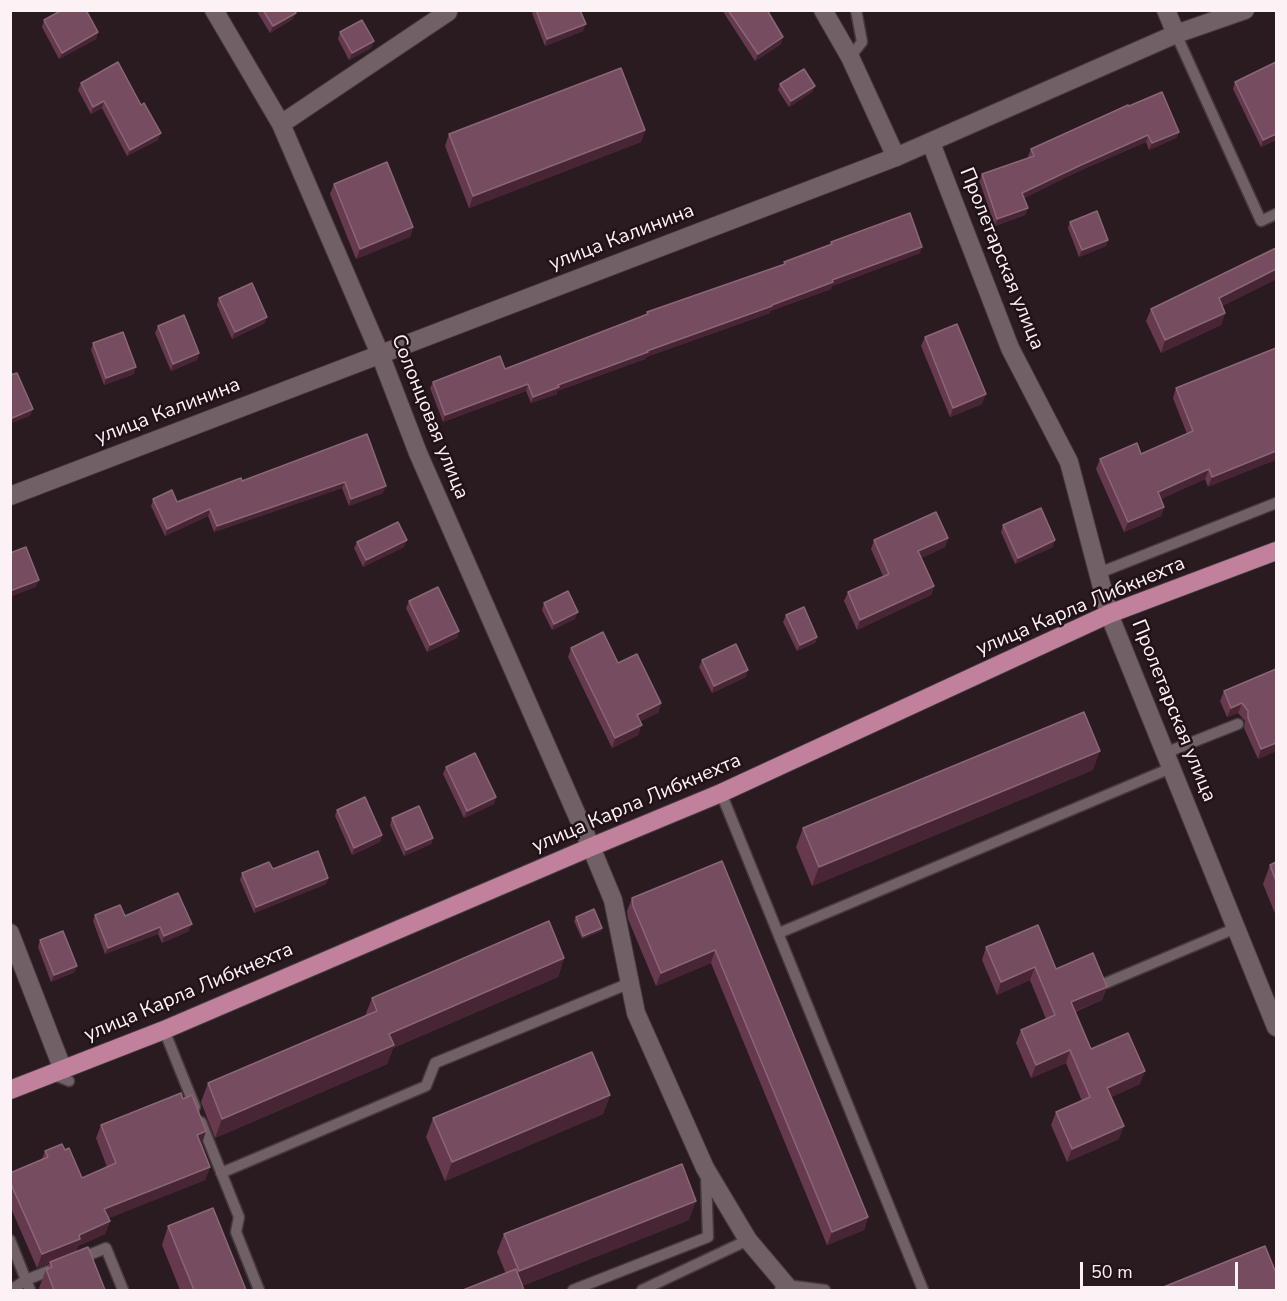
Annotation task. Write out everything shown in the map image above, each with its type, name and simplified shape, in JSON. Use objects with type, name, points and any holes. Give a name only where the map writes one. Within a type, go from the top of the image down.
[{"type":"main road","name":"улица Карла Либкнехта","points":[[10,1089],[61,1075],[721,793],[1109,614],[1276,550]]},
{"type":"street","name":"Солонцовая улица","points":[[214,10],[281,124],[380,354],[418,453],[591,847],[613,900],[636,1013],[705,1168],[748,1240],[785,1288]]},
{"type":"street","points":[[281,124],[448,12],[447,10]]},
{"type":"street","points":[[823,10],[850,57],[896,157]]},
{"type":"street","points":[[1166,10],[1176,34]]},
{"type":"street","name":"улица Калинина","points":[[10,496],[896,157],[1176,34],[1245,10]]},
{"type":"street","name":"Пролетарская улица","points":[[930,143],[1010,348],[1069,462],[1109,614],[1276,1027]]},
{"type":"street","points":[[10,933],[61,1075]]},
{"type":"lane","points":[[850,57],[862,42],[856,10]]},
{"type":"lane","points":[[1176,34],[1261,221],[1276,214]]},
{"type":"lane","points":[[1099,573],[1276,503]]},
{"type":"lane","points":[[779,933],[1168,760],[1238,724]]},
{"type":"lane","points":[[721,793],[923,1290]]},
{"type":"lane","points":[[1106,983],[1236,928]]},
{"type":"lane","points":[[222,1173],[426,1086],[435,1063],[630,983]]},
{"type":"lane","points":[[164,1030],[239,1217],[236,1232],[259,1290]]},
{"type":"lane","points":[[573,1290],[708,1237],[705,1168]]},
{"type":"lane","points":[[10,1240],[28,1285]]},
{"type":"lane","points":[[642,1290],[748,1240]]},
{"type":"lane","points":[[10,1290],[28,1285],[106,1248],[123,1290]]},
{"type":"lane","points":[[785,1288],[825,1290]]},
{"type":"building","points":[[62,10],[86,10],[98,32],[62,53],[44,20]]},
{"type":"building","points":[[263,10],[294,10],[296,13],[273,26]]},
{"type":"building","points":[[536,10],[580,10],[586,24],[547,39]]},
{"type":"building","points":[[728,10],[767,10],[783,37],[758,54]]},
{"type":"building","points":[[362,20],[374,41],[352,53],[340,32]]},
{"type":"building","points":[[118,62],[141,105],[144,103],[161,133],[130,150],[104,101],[93,107],[81,83]]},
{"type":"building","points":[[1276,62],[1276,134],[1263,140],[1235,82]]},
{"type":"building","points":[[621,68],[645,130],[473,196],[449,134]]},
{"type":"building","points":[[804,69],[815,86],[791,101],[780,84]]},
{"type":"building","points":[[1162,92],[1179,132],[1152,143],[1148,135],[1022,193],[1028,208],[997,219],[982,174],[1034,156],[1031,149]]},
{"type":"building","points":[[387,162],[413,227],[360,249],[334,184]]},
{"type":"building","points":[[1097,211],[1108,240],[1082,250],[1070,222]]},
{"type":"building","points":[[910,213],[922,247],[832,280],[833,282],[772,306],[558,385],[559,387],[533,397],[528,384],[445,415],[433,382],[500,356],[505,369],[648,314],[647,312],[785,264],[784,262],[832,244],[831,242]]},
{"type":"building","points":[[1276,248],[1276,269],[1219,298],[1225,313],[1165,340],[1151,309]]},
{"type":"building","points":[[252,283],[267,317],[235,332],[219,298]]},
{"type":"building","points":[[184,315],[199,353],[173,364],[158,326]]},
{"type":"building","points":[[957,324],[986,394],[953,408],[925,337]]},
{"type":"building","points":[[123,332],[136,367],[106,378],[93,343]]},
{"type":"building","points":[[1276,348],[1276,451],[1212,477],[1209,469],[1158,492],[1164,507],[1128,522],[1100,459],[1137,443],[1141,454],[1193,431],[1176,388]]},
{"type":"building","points":[[17,373],[33,409],[10,419],[10,375]]},
{"type":"building","points":[[367,434],[386,486],[351,499],[345,482],[217,526],[210,509],[167,529],[153,499],[172,490],[177,502],[241,478],[242,481]]},
{"type":"building","points":[[1041,508],[1055,540],[1018,558],[1003,525]]},
{"type":"building","points":[[936,512],[948,538],[918,551],[934,586],[860,620],[848,592],[889,574],[874,540]]},
{"type":"building","points":[[398,522],[407,540],[366,560],[357,542]]},
{"type":"building","points":[[26,547],[39,580],[10,591],[10,553]]},
{"type":"building","points":[[438,587],[459,631],[430,645],[409,601]]},
{"type":"building","points":[[568,591],[578,612],[554,624],[544,603]]},
{"type":"building","points":[[804,607],[817,637],[800,645],[786,615]]},
{"type":"building","points":[[603,632],[618,663],[637,654],[661,703],[637,715],[642,725],[615,738],[571,648]]},
{"type":"building","points":[[736,644],[748,670],[714,686],[702,660]]},
{"type":"building","points":[[1276,669],[1276,743],[1261,749],[1248,718],[1248,711],[1242,703],[1231,708],[1224,691]]},
{"type":"building","points":[[1084,712],[1100,751],[819,867],[803,828]]},
{"type":"building","points":[[475,753],[496,797],[467,811],[446,767]]},
{"type":"building","points":[[365,797],[382,835],[354,848],[337,810]]},
{"type":"building","points":[[419,806],[433,838],[406,850],[392,818]]},
{"type":"building","points":[[318,851],[328,878],[256,907],[242,873],[269,862],[273,869]]},
{"type":"building","points":[[722,861],[868,1217],[832,1232],[715,950],[661,973],[633,906],[632,898]]},
{"type":"building","points":[[1276,862],[1276,881],[1270,865]]},
{"type":"building","points":[[178,893],[192,924],[164,936],[160,927],[108,948],[95,915],[120,905],[125,916]]},
{"type":"building","points":[[594,909],[602,928],[583,936],[576,917]]},
{"type":"building","points":[[549,921],[564,958],[389,1034],[394,1045],[222,1119],[208,1083],[377,1011],[372,998]]},
{"type":"building","points":[[1038,925],[1056,969],[1093,953],[1107,987],[1071,1002],[1091,1049],[1128,1033],[1145,1071],[1107,1088],[1124,1126],[1072,1149],[1056,1112],[1090,1097],[1070,1050],[1036,1065],[1021,1030],[1055,1015],[1035,967],[1001,982],[986,947]]},
{"type":"building","points":[[63,931],[77,966],[54,975],[40,940]]},
{"type":"building","points":[[592,1052],[610,1095],[452,1162],[433,1118]]},
{"type":"building","points":[[181,1093],[183,1099],[192,1095],[206,1131],[197,1135],[210,1167],[104,1209],[110,1221],[79,1235],[80,1239],[42,1254],[10,1182],[10,1173],[48,1157],[45,1151],[62,1144],[65,1150],[69,1148],[82,1178],[116,1163],[101,1125]]},
{"type":"building","points":[[682,1164],[696,1201],[519,1271],[504,1234]]},
{"type":"building","points":[[213,1208],[246,1290],[194,1290],[168,1226]]},
{"type":"building","points":[[1265,1246],[1276,1273],[1276,1290],[1156,1290]]},
{"type":"building","points":[[88,1247],[105,1290],[54,1290],[46,1269],[52,1267],[50,1262]]},
{"type":"building","points":[[516,1269],[524,1290],[463,1290]]}]
